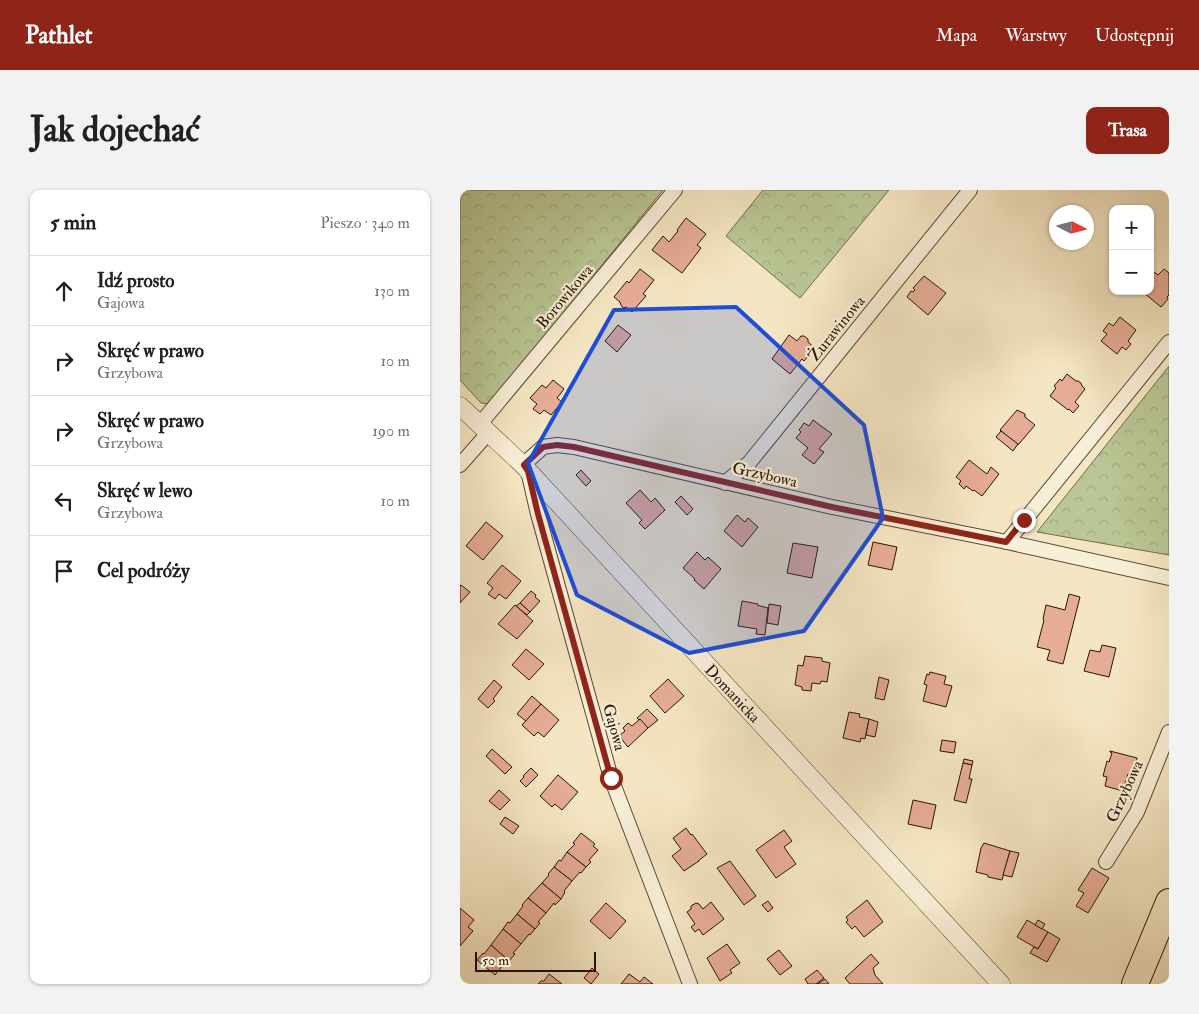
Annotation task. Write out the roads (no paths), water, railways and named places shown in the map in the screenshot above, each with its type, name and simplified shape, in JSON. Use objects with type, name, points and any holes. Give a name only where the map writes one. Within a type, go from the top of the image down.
[{"type":"highway","points":[[1135,984],[1169,902]]},
{"type":"street","name":"Borowikowa","points":[[460,465],[484,428],[675,190]]},
{"type":"street","name":"Żurawinowa","points":[[725,483],[749,463],[970,190]]},
{"type":"street","points":[[1006,542],[1169,342]]},
{"type":"street","name":"Domanicka","points":[[460,406],[526,468],[1001,984]]},
{"type":"street","name":"Grzybowa","points":[[526,468],[543,447],[557,445],[574,447],[832,507],[1006,542],[1169,578]]},
{"type":"street","name":"Gajowa","points":[[526,468],[611,778],[690,984]]},
{"type":"street","name":"Grzybowa","points":[[1106,862],[1137,812],[1169,732]]}]
